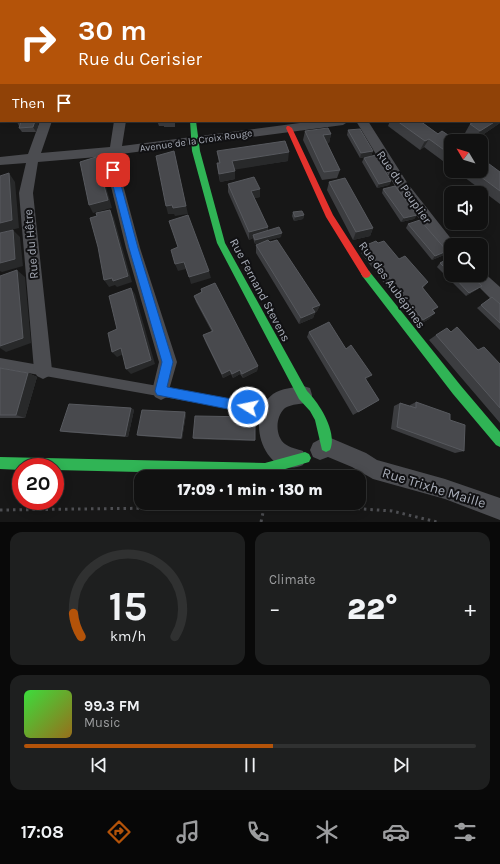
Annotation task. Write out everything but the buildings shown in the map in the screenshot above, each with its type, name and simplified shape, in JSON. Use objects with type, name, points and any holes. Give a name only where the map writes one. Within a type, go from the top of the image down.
[{"type":"street","name":"Rue du Hêtre","points":[[43,370],[26,193],[33,158],[46,122]]},
{"type":"street","points":[[120,122],[113,170],[133,248],[168,362],[160,391]]},
{"type":"street","name":"Rue Fernand Stevens","points":[[193,122],[194,141],[221,243],[303,395]]},
{"type":"street","name":"Avenue de la Croix Rouge","points":[[0,161],[115,151],[335,122]]},
{"type":"street","name":"Rue du Peuplier","points":[[363,122],[387,165],[444,242]]},
{"type":"street","name":"Rue des Aubépines","points":[[289,128],[330,218],[369,279],[457,390],[500,441]]},
{"type":"street","points":[[484,282],[500,297]]},
{"type":"street","points":[[0,463],[264,469],[305,458],[326,446],[322,416],[317,407],[303,395],[288,397],[279,401],[270,412],[267,422],[268,435],[273,445],[281,453],[290,458],[305,458]]},
{"type":"street","name":"Rue Trixhe Maille","points":[[326,446],[360,460],[372,469],[445,489],[500,509]]},
{"type":"lane","points":[[0,363],[248,407]]},
{"type":"path","points":[[0,510],[134,507]]},
{"type":"path","points":[[366,509],[407,514],[437,522]]},
{"type":"path","points":[[262,522],[263,510]]},
{"type":"traffic: fast","points":[[193,122],[196,151],[221,243],[303,395],[317,412],[324,430],[326,446]]},
{"type":"traffic: fast","points":[[366,274],[457,390],[500,441]]},
{"type":"traffic: fast","points":[[0,463],[265,469],[305,458]]},
{"type":"traffic: jam","points":[[289,128],[330,217],[366,274]]},
{"type":"route","points":[[113,170],[133,248],[168,362],[160,391],[248,407]]}]
